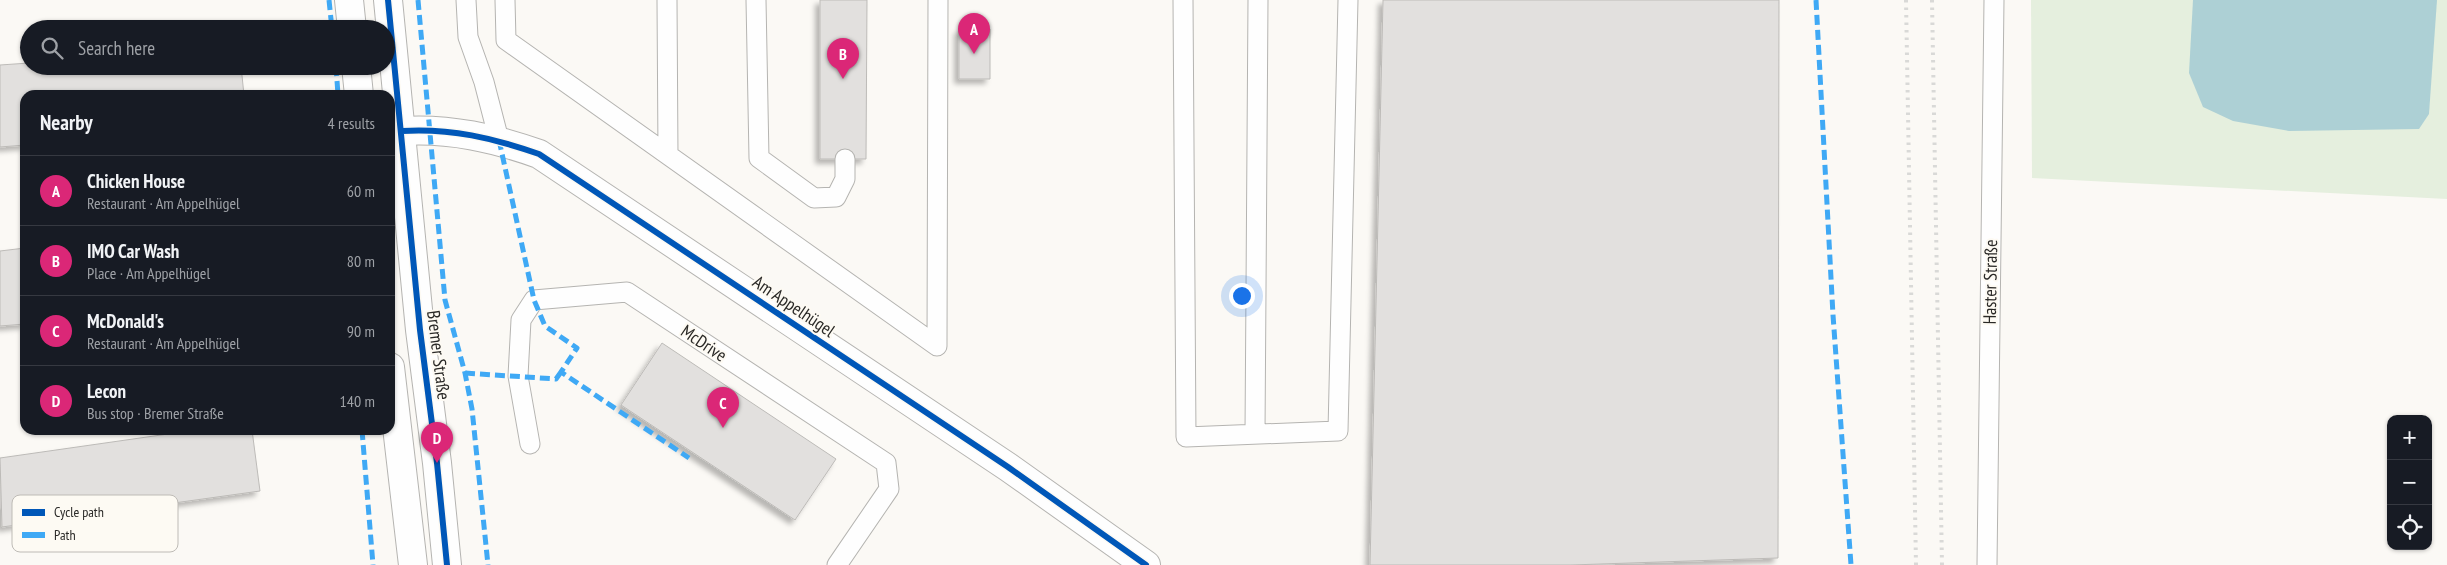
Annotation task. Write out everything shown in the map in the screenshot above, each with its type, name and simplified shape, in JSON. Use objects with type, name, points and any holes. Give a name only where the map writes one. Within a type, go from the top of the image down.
[{"type":"street","points":[[349,0],[351,20]]},
{"type":"street","name":"Bremer Straße","points":[[388,2],[390,20]]},
{"type":"street","name":"Bremer Straße","points":[[395,66],[420,330],[447,565]]},
{"type":"street","points":[[357,75],[358,90]]},
{"type":"street","name":"Am Appelhügel","points":[[402,131],[430,129],[499,140],[539,154],[1008,467],[1146,565]]},
{"type":"street","points":[[395,410],[413,565]]},
{"type":"lane","points":[[466,0],[468,38],[484,82],[499,140]]},
{"type":"lane","points":[[505,0],[506,40],[937,346],[938,0]]},
{"type":"lane","points":[[667,0],[668,155]]},
{"type":"lane","points":[[756,0],[759,158],[814,198],[836,197],[845,179],[845,159]]},
{"type":"lane","points":[[1183,0],[1186,436],[1338,431],[1348,0]]},
{"type":"lane","points":[[1255,434],[1258,0]]},
{"type":"lane","name":"Haster Straße","points":[[1987,565],[1994,0]]},
{"type":"lane","name":"McDrive","points":[[530,444],[518,376],[521,320],[534,300],[627,292],[886,463],[888,489],[837,565]]},
{"type":"green space","points":[[2031,0],[2447,0],[2447,199],[2032,178]]},
{"type":"water","points":[[2193,0],[2437,0],[2429,114],[2419,129],[2289,131],[2233,121],[2203,107],[2189,73]]},
{"type":"building","points":[[820,0],[867,0],[866,159],[820,159]]},
{"type":"building","points":[[1383,0],[1779,0],[1778,558],[1571,565],[1370,565]]},
{"type":"building","points":[[959,29],[990,29],[990,79],[959,79]]},
{"type":"building","points":[[20,64],[20,75],[242,75],[243,90],[20,90],[20,145],[0,147],[0,65]]},
{"type":"building","points":[[20,249],[20,324],[0,326],[0,251]]},
{"type":"building","points":[[662,343],[836,459],[795,520],[621,405]]},
{"type":"building","points":[[161,435],[253,435],[260,491],[178,502],[178,495],[12,495],[12,526],[2,527],[0,458]]},
{"type":"railway","points":[[1906,0],[1916,565]]},
{"type":"railway","points":[[1932,0],[1942,565]]},
{"type":"marked path","points":[[329,0],[331,20]]},
{"type":"marked path","points":[[418,0],[445,300],[465,373],[472,409],[488,565]]},
{"type":"marked path","points":[[1816,0],[1833,315],[1851,565]]},
{"type":"marked path","points":[[337,75],[338,90]]},
{"type":"marked path","points":[[499,140],[534,300],[545,326],[577,348],[561,372],[689,458]]},
{"type":"marked path","points":[[465,373],[556,379],[561,372]]},
{"type":"marked path","points":[[362,435],[373,565]]},
{"type":"cycle path","points":[[388,0],[390,20]]},
{"type":"cycle path","points":[[395,72],[420,330],[437,463],[447,565]]},
{"type":"cycle path","points":[[402,131],[420,130],[472,135],[539,154],[1008,467],[1146,565]]},
{"type":"place","name":"Chicken House","points":[[974,54]]},
{"type":"place","name":"IMO Car Wash","points":[[843,79]]},
{"type":"place","name":"McDonald's","points":[[723,428]]},
{"type":"place","name":"Lecon","points":[[437,463]]}]
